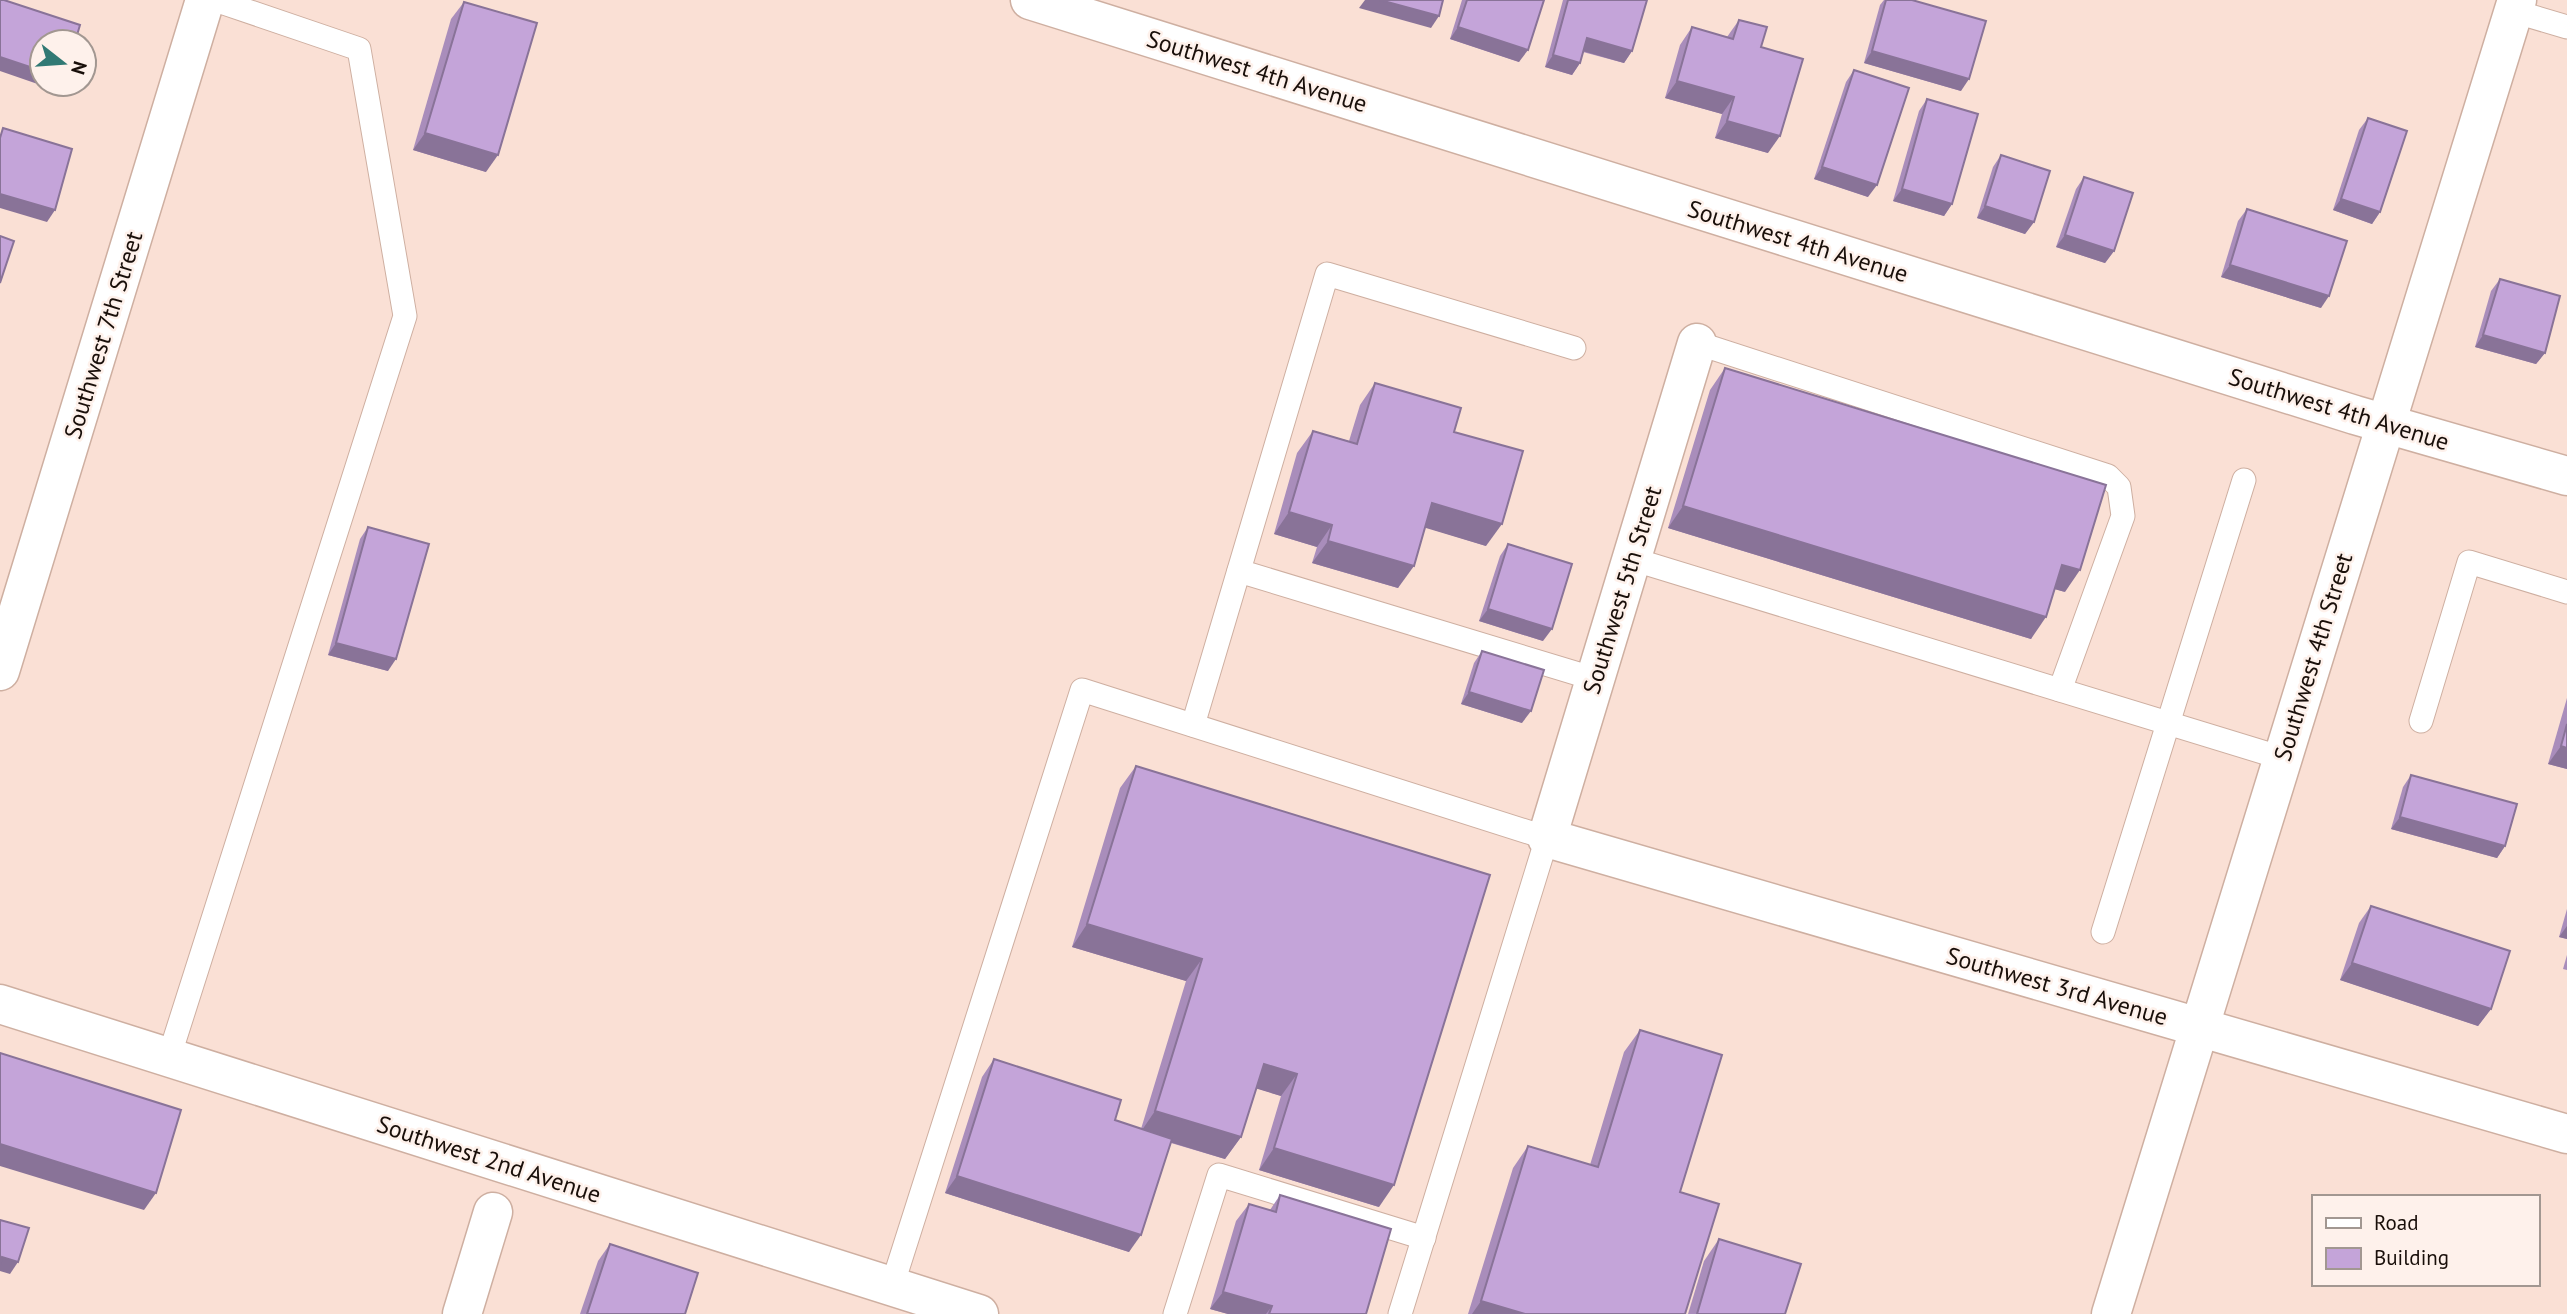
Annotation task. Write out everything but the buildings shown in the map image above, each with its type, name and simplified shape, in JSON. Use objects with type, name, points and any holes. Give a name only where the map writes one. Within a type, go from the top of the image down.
[{"type":"street","name":"Southwest 7th Street","points":[[0,671],[205,0]]},
{"type":"street","name":"Southwest 4th Avenue","points":[[1030,0],[2385,424],[2567,476]]},
{"type":"street","name":"Southwest 4th Street","points":[[2111,1314],[2515,5]]},
{"type":"street","name":"Southwest 5th Street","points":[[1547,838],[1697,343]]},
{"type":"street","name":"Southwest 3rd Avenue","points":[[1547,838],[2567,1134]]},
{"type":"street","name":"Southwest 2nd Avenue","points":[[0,1004],[892,1286],[931,1307],[979,1314]]},
{"type":"street","points":[[462,1314],[493,1212]]},
{"type":"lane","points":[[169,1057],[405,316],[359,50],[215,0]]},
{"type":"lane","points":[[2515,5],[2567,27]]},
{"type":"lane","points":[[1193,725],[1327,274],[1574,348]]},
{"type":"lane","points":[[1697,343],[2108,476],[2119,487],[2123,516],[2060,690]]},
{"type":"lane","points":[[2103,932],[2244,480]]},
{"type":"lane","points":[[1632,559],[2282,758]]},
{"type":"lane","points":[[2421,721],[2469,562],[2567,592]]},
{"type":"lane","points":[[1239,571],[1595,678]]},
{"type":"lane","points":[[892,1286],[1082,690],[1547,838],[1400,1314]]},
{"type":"lane","points":[[1175,1314],[1219,1175],[1424,1238]]}]
